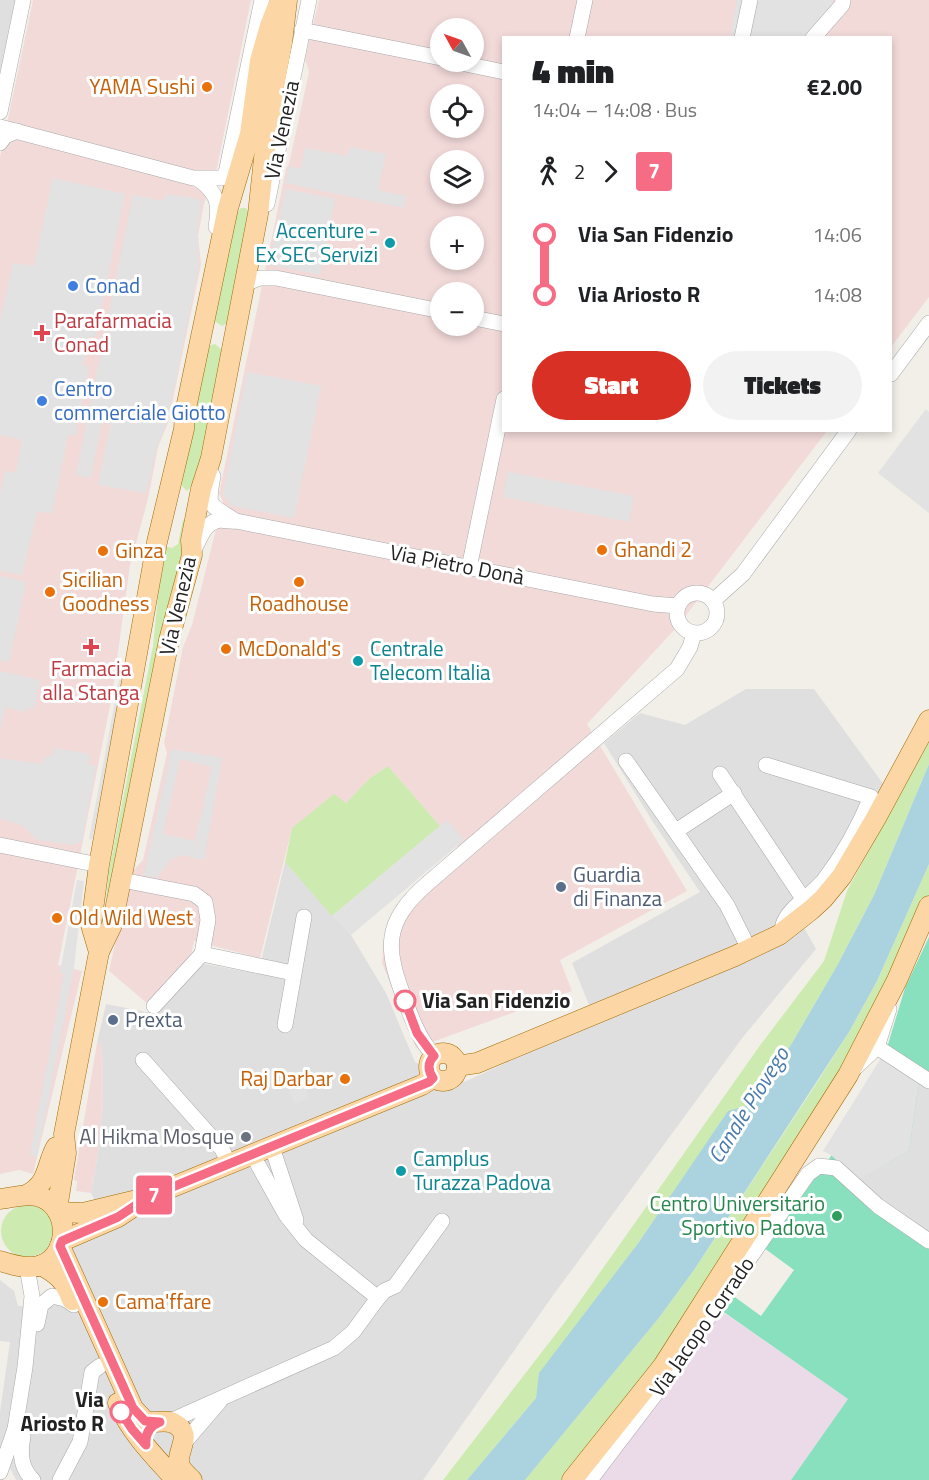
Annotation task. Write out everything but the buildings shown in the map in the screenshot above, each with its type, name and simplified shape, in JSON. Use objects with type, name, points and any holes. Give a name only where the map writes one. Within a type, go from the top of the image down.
[{"type":"main road","name":"Via Venezia","points":[[99,952],[91,926],[99,865],[157,542],[172,484],[230,200],[229,178],[250,134],[265,42],[280,0]]},
{"type":"main road","name":"Via Venezia","points":[[164,1422],[145,1421],[133,1408],[61,1244],[64,1231],[62,1218],[57,1211],[66,1152],[64,1134],[99,952],[112,925],[122,880],[169,640],[192,555],[191,540],[201,489],[211,458],[249,258],[259,205],[287,0]]},
{"type":"main road","name":"Via Venezia","points":[[230,200],[238,196],[247,196],[259,205]]},
{"type":"main road","points":[[172,484],[177,501],[185,503],[194,500],[201,489]]},
{"type":"main road","points":[[458,1066],[501,1053],[749,949],[779,934],[823,899],[843,876],[929,720]]},
{"type":"main road","name":"Via Jacopo Corrado","points":[[572,1480],[663,1366],[848,1075],[897,980],[929,906]]},
{"type":"main road","points":[[439,1053],[451,1055],[458,1066],[456,1074],[450,1080],[441,1082],[433,1078],[429,1070],[430,1060],[439,1053]]},
{"type":"main road","points":[[0,1199],[28,1194],[46,1200],[57,1211],[83,1213],[148,1197],[422,1085],[433,1078]]},
{"type":"main road","name":"Via Venezia","points":[[28,1194],[36,1190],[45,1180],[54,1150],[64,1134]]},
{"type":"main road","points":[[38,1266],[50,1259],[61,1244],[118,1217],[148,1197]]},
{"type":"main road","points":[[4,1262],[38,1266],[51,1271],[66,1284],[126,1421],[176,1480]]},
{"type":"main road","points":[[151,1451],[148,1432],[153,1426],[164,1422],[175,1424],[183,1437],[183,1447],[178,1458],[179,1465],[192,1480]]},
{"type":"main road","points":[[151,1451],[168,1459],[179,1454],[183,1447]]},
{"type":"street","points":[[0,112],[23,0]]},
{"type":"street","name":"Via Venezia","points":[[229,178],[226,173],[262,0]]},
{"type":"street","name":"Via Venezia","points":[[265,42],[267,0]]},
{"type":"street","name":"Via Venezia","points":[[249,258],[264,220],[309,0]]},
{"type":"street","points":[[577,36],[585,0]]},
{"type":"street","points":[[742,36],[750,0]]},
{"type":"street","points":[[815,36],[842,5],[843,0]]},
{"type":"street","points":[[302,30],[430,56]]},
{"type":"street","points":[[484,68],[502,72]]},
{"type":"street","points":[[0,126],[195,178],[229,178]]},
{"type":"street","points":[[0,143],[5,136],[17,131]]},
{"type":"street","name":"Via Venezia","points":[[195,178],[207,185],[218,202],[219,212],[207,275],[209,296]]},
{"type":"street","points":[[244,284],[260,278],[276,278],[430,309]]},
{"type":"street","points":[[484,320],[502,324]]},
{"type":"street","points":[[892,373],[929,323]]},
{"type":"street","points":[[469,568],[502,409]]},
{"type":"street","points":[[713,601],[743,574],[848,432]]},
{"type":"street","name":"Via Pietro Donà","points":[[211,458],[213,476],[210,499],[217,510],[236,520],[653,604],[678,606]]},
{"type":"street","name":"Via Pietro Donà","points":[[192,555],[203,532],[209,526],[215,522],[236,520]]},
{"type":"street","points":[[701,593],[713,601],[717,613],[712,626],[707,631],[694,633],[679,623],[676,612],[687,595],[701,593]]},
{"type":"street","points":[[434,1056],[417,1033],[390,949],[393,930],[401,910],[422,888],[677,669],[690,647],[694,633]]},
{"type":"street","points":[[626,761],[727,905],[749,949]]},
{"type":"street","points":[[766,765],[871,797],[862,818],[833,867],[822,882],[787,916],[784,929]]},
{"type":"street","points":[[720,774],[804,900]]},
{"type":"street","points":[[676,831],[734,793]]},
{"type":"street","points":[[0,845],[99,865]]},
{"type":"street","points":[[122,880],[194,894],[205,902],[208,920],[202,954],[154,1006]]},
{"type":"street","points":[[285,1025],[304,917]]},
{"type":"street","points":[[202,954],[293,973]]},
{"type":"street","name":"Via Jacopo Corrado","points":[[848,1075],[877,1047],[897,980]]},
{"type":"street","points":[[877,1047],[929,1081]]},
{"type":"street","points":[[143,1060],[222,1149],[229,1164]]},
{"type":"street","points":[[272,1147],[299,1232]]},
{"type":"street","points":[[252,1154],[286,1215],[299,1232],[378,1298]]},
{"type":"street","name":"Via Jacopo Corrado","points":[[590,1480],[654,1396],[808,1174],[819,1166],[836,1168],[878,1206],[929,1240]]},
{"type":"street","points":[[164,1422],[334,1348],[353,1332],[384,1291],[395,1287],[442,1221]]},
{"type":"street","points":[[4,1262],[22,1283],[26,1297],[21,1353],[25,1366]]},
{"type":"street","points":[[3,1474],[15,1429],[25,1366],[32,1296],[28,1273],[38,1266]]},
{"type":"street","points":[[25,1366],[34,1344],[41,1305],[52,1296],[58,1296],[74,1305]]},
{"type":"street","points":[[60,1480],[80,1442],[92,1372],[100,1366]]},
{"type":"street","points":[[183,1447],[224,1397]]},
{"type":"street","points":[[15,1429],[23,1436],[22,1466],[33,1480]]},
{"type":"shaded area","points":[[0,0],[15,0],[0,72]]},
{"type":"shaded area","points":[[33,0],[251,0],[217,168],[204,204],[198,236],[201,264],[168,423],[158,447],[148,499],[130,565],[112,696],[58,965],[82,971],[33,1174],[19,1170],[0,1174],[0,157]]},
{"type":"shaded area","points":[[319,0],[929,0],[929,297],[892,346],[892,36],[502,36],[502,432],[826,432],[677,627],[587,724],[687,891],[560,960],[572,991],[416,1048],[382,963],[384,940],[396,905],[459,848],[388,766],[370,778],[346,803],[292,828],[260,958],[194,941],[190,960],[148,1004],[109,971],[131,873],[143,860],[167,753],[164,743],[183,647],[192,625],[223,501],[219,494],[286,169],[309,72],[305,59]]},
{"type":"shaded area","points":[[737,0],[833,0],[832,8],[807,36],[730,36]]},
{"type":"shaded area","points":[[350,147],[386,154],[378,190],[406,196],[404,208],[285,183],[289,166],[301,169],[305,148],[347,156]]},
{"type":"shaded area","name":"Centro commerciale Giotto","points":[[53,178],[125,194],[95,337],[88,337],[83,365],[89,367],[76,435],[68,435],[52,513],[37,512],[22,575],[0,571],[0,495],[5,471],[16,473],[22,440],[0,435],[0,321],[13,263],[34,266]]},
{"type":"shaded area","points":[[286,189],[335,199],[320,275],[273,265],[269,262]]},
{"type":"shaded area","points":[[167,194],[201,201],[197,236],[199,266],[167,423],[157,447],[146,493],[98,485],[111,424],[102,421],[91,478],[76,475],[133,195],[163,201]]},
{"type":"shaded area","points":[[247,372],[321,386],[294,518],[232,506],[223,495]]},
{"type":"shaded area","points":[[926,409],[929,412],[929,513],[878,473]]},
{"type":"shaded area","points":[[508,472],[634,496],[629,522],[503,497]]},
{"type":"shaded area","points":[[0,576],[26,582],[9,662],[0,660]]},
{"type":"shaded area","points":[[0,671],[40,680],[34,709],[27,708],[25,712],[5,707],[0,730]]},
{"type":"shaded area","points":[[119,680],[125,681],[92,840],[89,839]]},
{"type":"shaded area","points":[[746,689],[814,689],[884,785],[860,835],[797,915],[816,949],[743,1037],[554,1294],[423,1480],[16,1480],[0,1448],[0,1412],[10,1342],[0,1341],[0,1280],[14,1291],[18,1306],[51,1307],[83,1286],[71,1248],[110,1229],[91,1193],[103,1105],[102,1045],[97,1043],[106,1004],[157,1014],[200,963],[258,974],[285,862],[351,935],[386,993],[415,1062],[464,1082],[596,1022],[572,963],[700,892],[604,743],[640,713],[685,725]]},
{"type":"shaded area","points":[[54,748],[90,754],[88,765],[96,766],[82,840],[74,845],[37,840],[22,825],[0,819],[0,758],[41,764],[45,757],[52,756]]},
{"type":"shaded area","points":[[172,749],[222,758],[204,860],[182,855],[171,859],[157,878],[144,875]],"holes":[[[180,759],[212,767],[195,841],[163,834]]]},
{"type":"shaded area","points":[[447,820],[464,840],[351,935],[332,916]]},
{"type":"shaded area","points":[[77,880],[84,881],[74,967],[37,1157],[30,1155],[64,974],[60,972]]},
{"type":"shaded area","points":[[97,1043],[102,1044],[103,1105],[91,1193],[76,1191],[77,1181],[74,1180]]},
{"type":"shaded area","points":[[881,1058],[920,1074],[909,1151],[857,1180],[831,1155],[823,1151]]},
{"type":"shaded area","points":[[920,1075],[929,1081],[929,1235],[857,1180],[909,1150]]},
{"type":"shaded area","points":[[300,1076],[309,1098],[295,1104],[287,1084]]},
{"type":"shaded area","points":[[720,1310],[848,1399],[791,1480],[595,1480]]},
{"type":"green space","points":[[241,208],[246,208],[249,212],[228,323],[222,326],[214,321],[236,214]]},
{"type":"green space","points":[[215,344],[222,350],[209,426],[199,468],[187,491],[182,486],[182,478],[207,350]]},
{"type":"green space","points":[[183,520],[190,522],[104,921],[109,870],[153,646],[163,548],[164,546],[172,548],[178,544]]},
{"type":"green space","points":[[929,740],[929,764],[874,895],[838,964],[792,1043],[749,1105],[728,1112],[639,1242],[540,1373],[536,1398],[467,1480],[443,1480],[565,1322],[761,1044],[824,961],[847,891]]},
{"type":"green space","points":[[388,766],[440,826],[332,916],[285,862],[292,828],[334,794],[346,803],[370,778]]},
{"type":"green space","points":[[929,864],[929,900],[865,1033],[644,1380],[565,1480],[525,1480],[658,1319],[694,1270],[816,1084],[849,1032],[877,981]]},
{"type":"green space","name":"Centro Universitario Sportivo Padova","points":[[929,937],[929,1080],[920,1075],[909,1151],[856,1180],[929,1247],[929,1480],[791,1480],[848,1399],[721,1310],[732,1295],[761,1316],[794,1270],[764,1248],[831,1156],[886,1051],[905,988]]},
{"type":"green space","points":[[22,1205],[32,1205],[46,1212],[53,1231],[46,1250],[32,1257],[22,1257],[12,1253],[5,1246],[1,1236],[1,1226],[5,1216],[12,1209]]},
{"type":"water","points":[[929,764],[929,864],[877,981],[849,1032],[694,1270],[658,1319],[525,1480],[467,1480],[536,1398],[539,1373],[639,1242],[728,1111],[749,1105],[792,1043],[838,964],[874,895]]},
{"type":"bus line","name":"7","points":[[121,1412],[146,1445],[148,1432],[160,1422],[145,1421],[133,1408],[60,1246],[62,1241],[118,1217],[148,1197],[429,1082],[433,1078],[429,1064],[434,1056],[417,1033],[405,1001]]},
{"type":"place","name":"YAMA Sushi","points":[[207,87]]},
{"type":"place","name":"Accenture - Ex SEC Servizi","points":[[390,243]]},
{"type":"place","name":"Conad","points":[[73,286]]},
{"type":"place","name":"Parafarmacia Conad","points":[[42,333]]},
{"type":"place","name":"Centro commerciale Giotto","points":[[42,401]]},
{"type":"place","name":"Ghandi 2","points":[[602,550]]},
{"type":"place","name":"Ginza","points":[[103,551]]},
{"type":"place","name":"Roadhouse","points":[[299,582]]},
{"type":"place","name":"Sicilian Goodness","points":[[50,592]]},
{"type":"place","name":"Farmacia alla Stanga","points":[[91,647]]},
{"type":"place","name":"McDonald's","points":[[226,649]]},
{"type":"place","name":"Centrale Telecom Italia","points":[[358,661]]},
{"type":"place","name":"Guardia di Finanza","points":[[561,887]]},
{"type":"place","name":"Old Wild West","points":[[57,918]]},
{"type":"place","name":"Via San Fidenzio","points":[[405,1001]]},
{"type":"place","name":"Prexta","points":[[113,1020]]},
{"type":"place","name":"Raj Darbar","points":[[345,1079]]},
{"type":"place","name":"Al Hikma Mosque","points":[[246,1137]]},
{"type":"place","name":"Camplus Turazza Padova","points":[[401,1171]]},
{"type":"place","name":"Centro Universitario Sportivo Padova","points":[[837,1216]]},
{"type":"place","name":"Cama'ffare","points":[[103,1302]]},
{"type":"place","name":"Via Ariosto R","points":[[121,1412]]},
{"type":"water label","name":"Canale Piovego","points":[[748,1105]]}]
